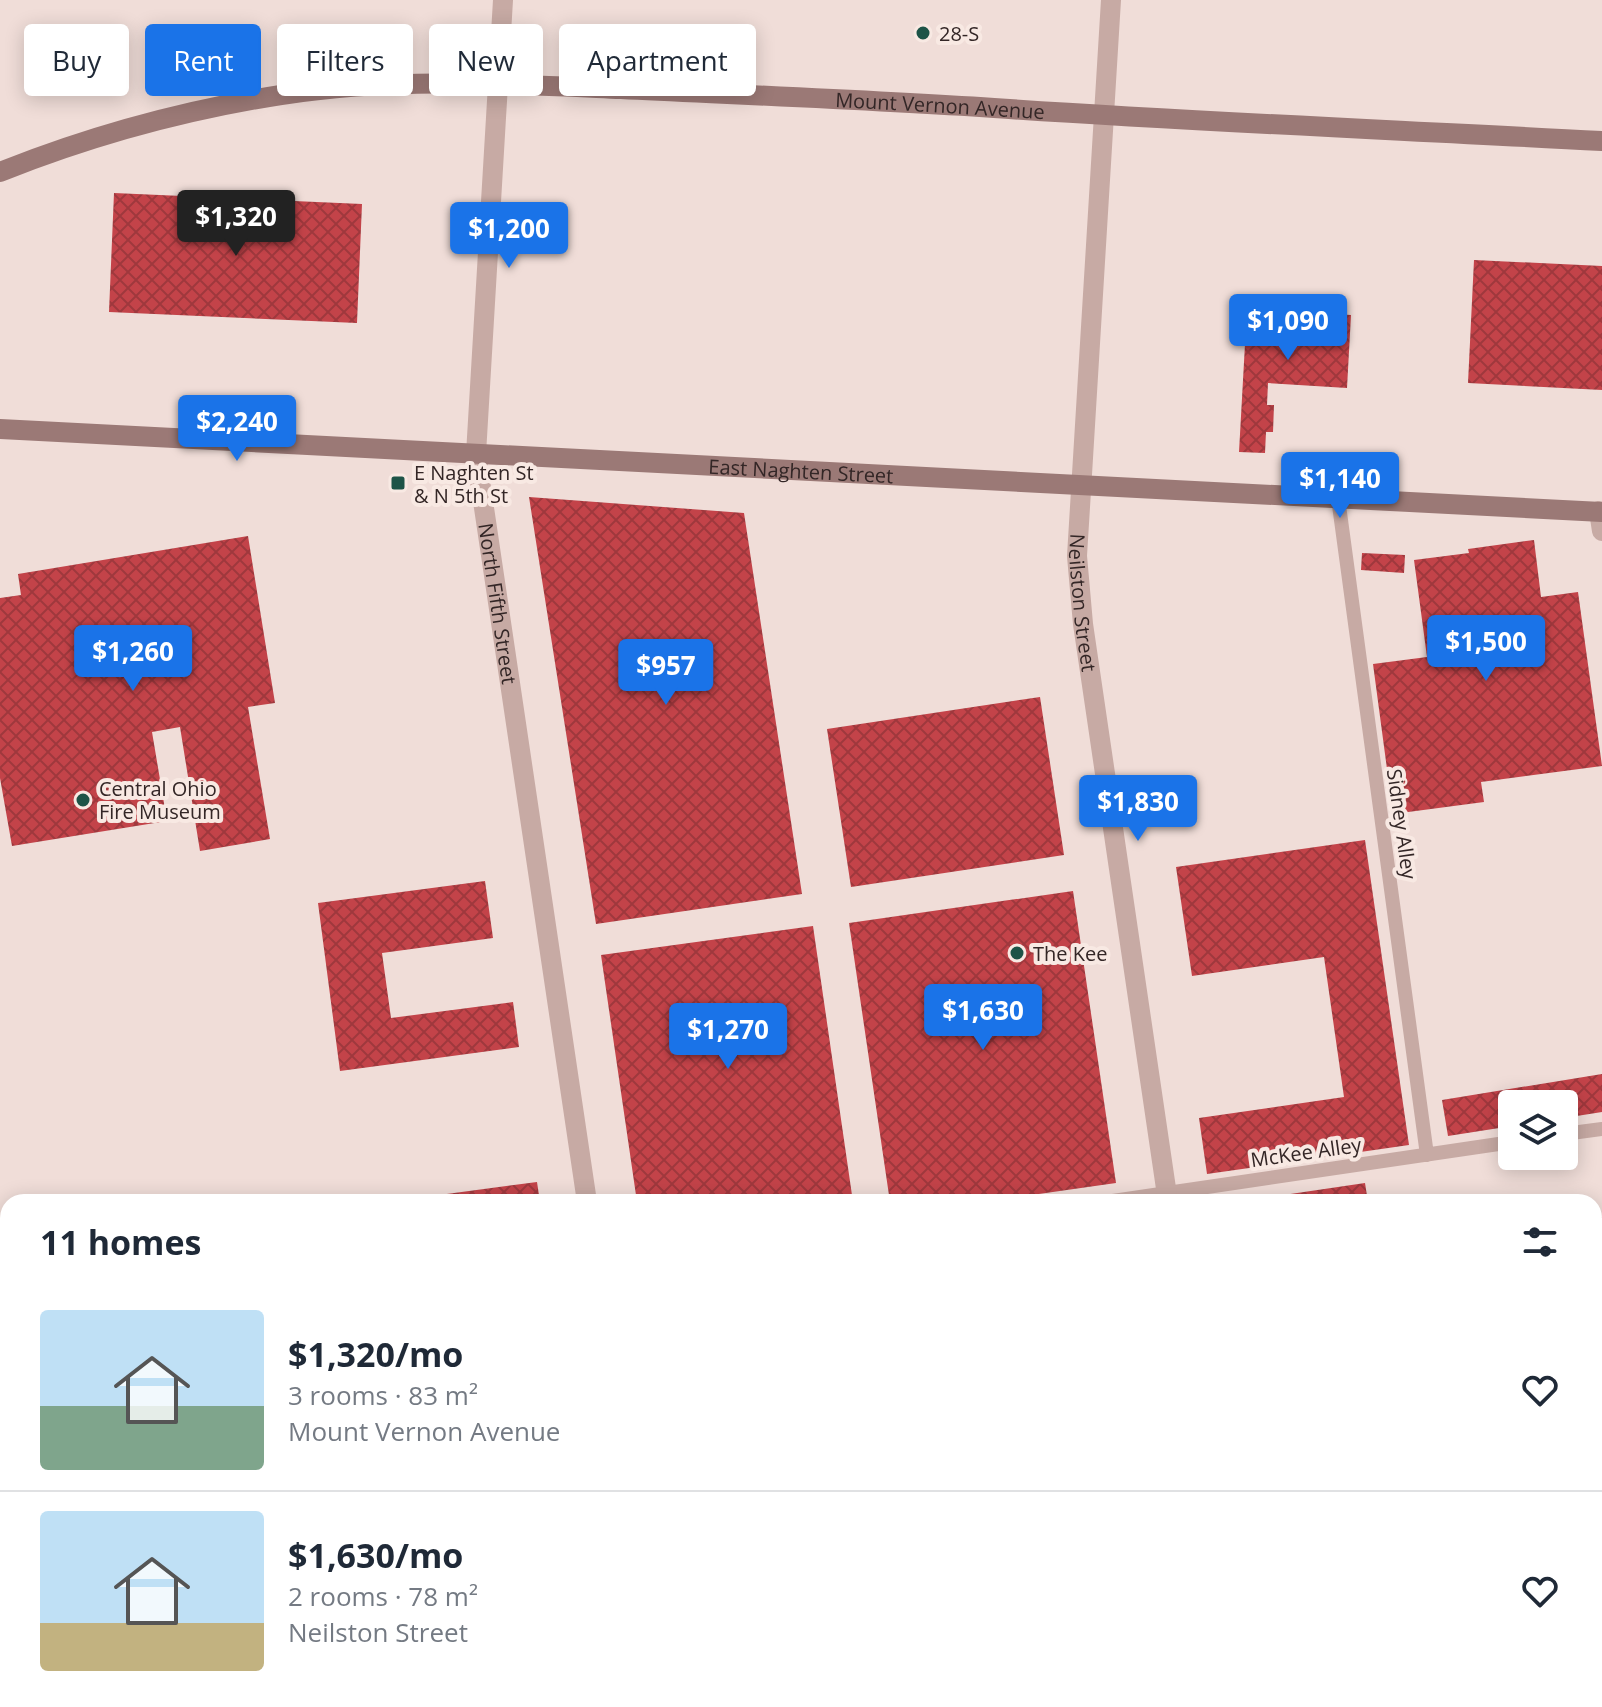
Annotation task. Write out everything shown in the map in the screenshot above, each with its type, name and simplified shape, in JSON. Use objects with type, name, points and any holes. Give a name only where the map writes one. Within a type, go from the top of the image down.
[{"type":"main road","name":"Mount Vernon Avenue","points":[[0,172],[72,143],[281,94],[388,83],[429,83]]},
{"type":"main road","name":"Mount Vernon Avenue","points":[[543,86],[878,100],[1602,141]]},
{"type":"main road","name":"East Naghten Street","points":[[0,429],[1338,498],[1601,518]]},
{"type":"street","name":"North Fifth Street","points":[[502,24],[503,0]]},
{"type":"street","name":"Neilston Street","points":[[1111,0],[1077,556],[1083,624],[1167,1194]]},
{"type":"street","name":"North Fifth Street","points":[[497,96],[476,454],[586,1194]]},
{"type":"lane","name":"Sidney Alley","points":[[1338,498],[1427,1155]]},
{"type":"lane","points":[[1578,1132],[1602,1129]]},
{"type":"lane","name":"McKee Alley","points":[[1192,1194],[1498,1144]]},
{"type":"building","points":[[114,193],[362,204],[357,323],[109,312]]},
{"type":"building","points":[[1474,260],[1602,266],[1602,390],[1468,383]]},
{"type":"building","points":[[1247,308],[1351,315],[1347,388],[1268,383],[1267,405],[1274,405],[1273,432],[1266,432],[1265,453],[1239,452]]},
{"type":"building","points":[[529,497],[744,513],[802,894],[596,924]]},
{"type":"building","points":[[248,536],[275,703],[248,707],[270,839],[200,851],[180,727],[152,732],[167,821],[12,846],[0,778],[0,598],[21,595],[18,574]]},
{"type":"building","points":[[1534,540],[1541,597],[1578,592],[1602,766],[1481,782],[1484,802],[1393,814],[1373,664],[1427,657],[1414,560]]},
{"type":"building","points":[[1362,553],[1405,555],[1404,573],[1361,570]]},
{"type":"building","points":[[1040,697],[1064,855],[851,887],[827,729]]},
{"type":"building","points":[[1365,840],[1409,1145],[1207,1174],[1199,1118],[1344,1097],[1324,957],[1192,976],[1176,867]]},
{"type":"building","points":[[485,881],[493,938],[382,953],[391,1018],[513,1002],[519,1047],[340,1071],[318,903]]},
{"type":"building","points":[[1073,891],[1116,1183],[1038,1194],[889,1194],[849,923]]},
{"type":"building","points":[[813,926],[852,1194],[636,1194],[601,955]]},
{"type":"building","points":[[1602,1074],[1602,1112],[1578,1116],[1578,1090],[1504,1090]]},
{"type":"building","points":[[1498,1091],[1498,1128],[1448,1136],[1442,1100]]},
{"type":"building","points":[[537,1182],[539,1194],[447,1194]]},
{"type":"building","points":[[1365,1183],[1367,1194],[1291,1194]]},
{"type":"place","name":"28-S","points":[[923,33]]},
{"type":"place","name":"E Naghten St & N 5th St","points":[[398,483]]},
{"type":"place","name":"Central Ohio Fire Museum","points":[[83,800]]},
{"type":"place","name":"The Kee","points":[[1017,953]]}]
